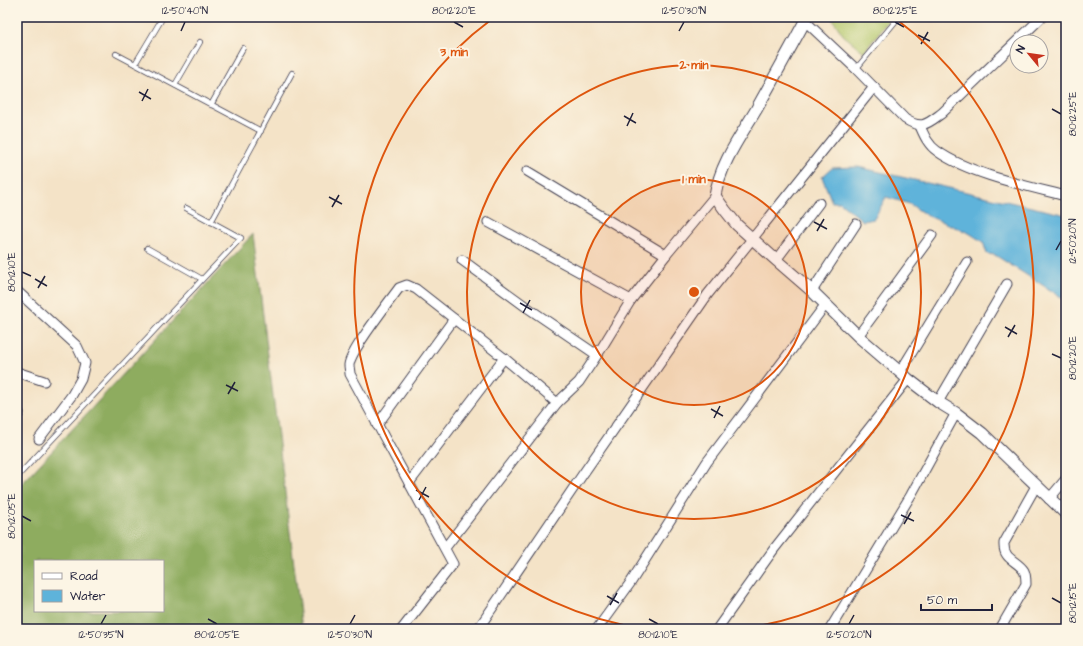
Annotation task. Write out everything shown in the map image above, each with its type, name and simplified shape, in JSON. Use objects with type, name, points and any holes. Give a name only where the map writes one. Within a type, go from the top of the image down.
[{"type":"street","points":[[445,548],[557,403],[579,382],[631,300],[715,196],[725,163],[781,66],[805,19],[905,119],[920,126],[930,122],[942,113],[1042,17]]},
{"type":"street","points":[[478,629],[708,294],[874,87]]},
{"type":"street","points":[[920,126],[926,139],[936,150],[959,163],[985,174],[1066,196]]},
{"type":"street","points":[[527,170],[666,255]]},
{"type":"street","points":[[715,196],[737,225],[812,291],[858,336],[908,379],[982,433],[1066,514]]},
{"type":"street","points":[[776,260],[819,204]]},
{"type":"street","points":[[488,222],[631,300]]},
{"type":"street","points":[[812,291],[856,224]]},
{"type":"street","points":[[858,336],[932,235]]},
{"type":"street","points":[[462,260],[525,306],[594,353],[601,349]]},
{"type":"street","points":[[900,372],[966,262]]},
{"type":"street","points":[[938,402],[1007,284]]},
{"type":"street","points":[[402,629],[452,564],[445,548],[350,374],[349,365],[352,355],[399,288],[407,285],[416,289],[504,358],[557,403]]},
{"type":"street","points":[[17,290],[77,346],[84,363],[81,379],[72,395],[39,439]]},
{"type":"street","points":[[597,629],[631,582],[707,462],[826,304]]},
{"type":"street","points":[[377,425],[454,319]]},
{"type":"street","points":[[409,483],[504,358]]},
{"type":"street","points":[[17,372],[44,381]]},
{"type":"street","points":[[717,629],[774,549],[908,379]]},
{"type":"street","points":[[830,629],[911,495],[956,413]]},
{"type":"street","points":[[1049,499],[1066,479]]},
{"type":"street","points":[[1000,629],[1026,584],[1024,571],[1008,556],[1004,549],[1004,543],[1036,486]]},
{"type":"lane","points":[[135,64],[163,17]]},
{"type":"lane","points":[[856,69],[899,17]]},
{"type":"lane","points":[[175,85],[200,42]]},
{"type":"lane","points":[[211,105],[243,48]]},
{"type":"lane","points":[[116,54],[261,131]]},
{"type":"lane","points":[[211,222],[292,73]]},
{"type":"lane","points":[[17,477],[241,238],[186,208]]},
{"type":"lane","points":[[147,248],[202,279]]},
{"type":"green space","points":[[831,17],[891,17],[864,52],[843,35]]},
{"type":"green space","points":[[253,234],[302,629],[17,629],[17,489]]},
{"type":"water","points":[[858,167],[1066,215],[1066,300],[995,255],[987,254],[983,242],[969,233],[926,215],[910,204],[886,197],[874,219],[863,221],[840,202],[832,202],[822,177],[832,168]]}]
